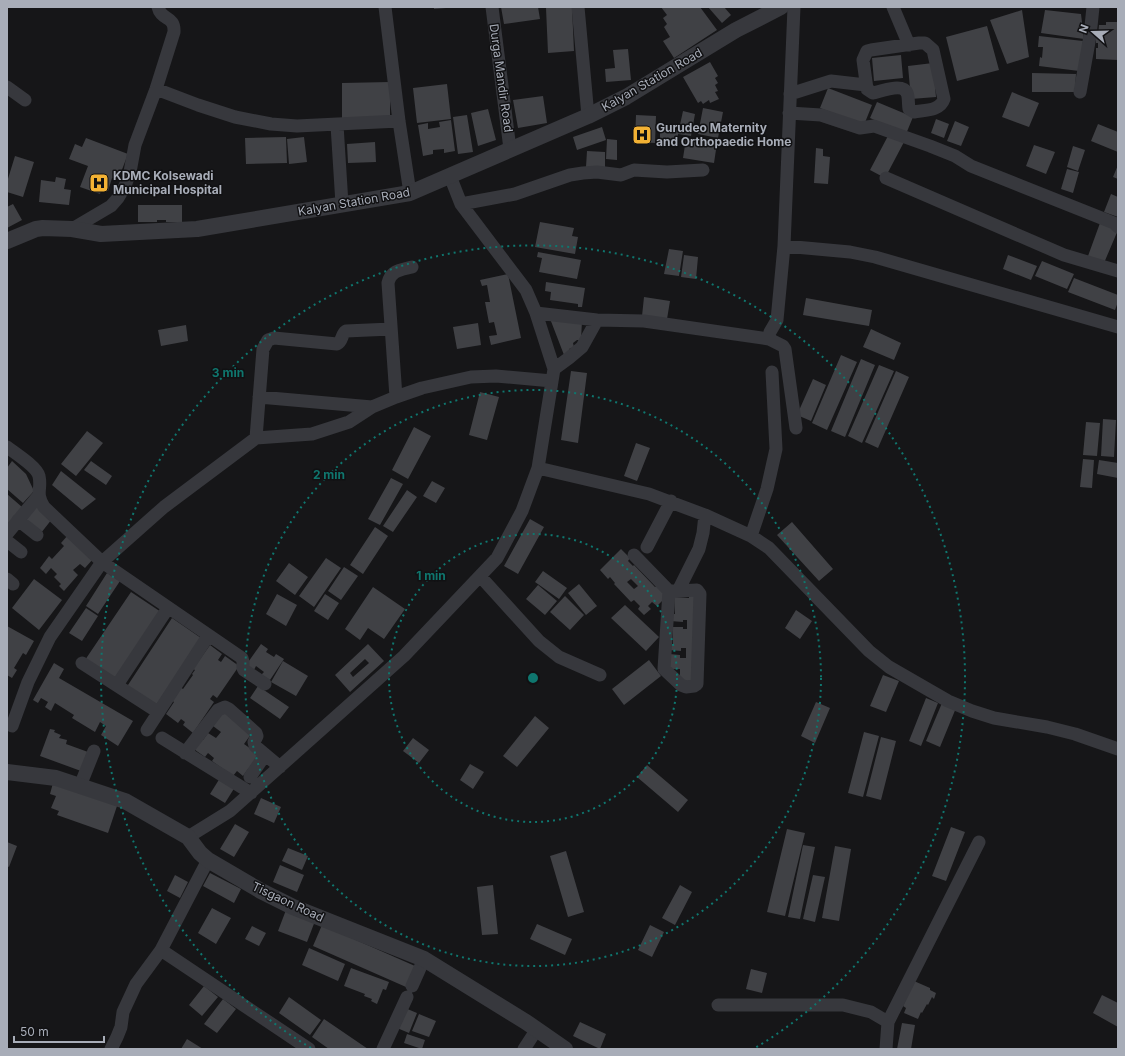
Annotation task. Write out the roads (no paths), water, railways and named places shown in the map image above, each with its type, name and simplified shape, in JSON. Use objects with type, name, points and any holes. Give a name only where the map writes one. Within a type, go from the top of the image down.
[{"type":"street","points":[[72,229],[106,209],[118,198],[125,186],[130,172],[135,145],[156,89],[174,32],[172,22],[160,14],[158,7]]},
{"type":"street","points":[[385,7],[399,122],[410,193]]},
{"type":"street","name":"Durga Mandir Road","points":[[492,7],[510,149]]},
{"type":"street","points":[[578,7],[588,116]]},
{"type":"street","name":"Kalyan Station Road","points":[[7,241],[36,229],[72,229],[101,234],[197,229],[410,193],[588,116],[626,97],[736,30],[781,7]]},
{"type":"street","points":[[769,339],[770,332],[777,320],[784,246],[794,7]]},
{"type":"street","points":[[894,7],[909,44]]},
{"type":"street","points":[[1080,92],[1090,36],[1093,7]]},
{"type":"street","points":[[925,43],[933,50],[944,99],[943,103],[939,107],[914,112],[909,109],[907,92],[904,89],[898,88],[873,93],[870,92],[866,85],[863,60],[867,51],[925,43]]},
{"type":"street","points":[[790,94],[831,81],[866,85]]},
{"type":"street","points":[[7,87],[25,100]]},
{"type":"street","points":[[156,89],[235,117],[271,124],[297,126],[399,122]]},
{"type":"street","points":[[789,113],[810,113],[821,115],[860,128],[874,126],[955,156],[971,166],[1114,223],[1118,226]]},
{"type":"street","points":[[337,125],[342,204]]},
{"type":"street","points":[[461,204],[515,194],[570,175],[583,173],[597,172],[621,175],[634,170],[667,172],[703,170]]},
{"type":"street","points":[[188,837],[230,811],[404,656],[497,558],[522,511],[538,468],[553,375],[536,313],[526,290],[461,204],[450,176]]},
{"type":"street","points":[[886,178],[1064,255],[1118,271]]},
{"type":"street","points":[[784,246],[850,252],[875,258],[1118,327]]},
{"type":"street","points":[[396,397],[388,283],[392,274],[398,270],[412,267]]},
{"type":"street","points":[[536,313],[597,320],[644,321],[769,339],[786,349],[796,428]]},
{"type":"street","points":[[12,726],[28,682],[50,637],[102,562],[164,507],[256,438],[312,434],[349,422],[372,406],[396,397],[422,388],[471,377],[553,375],[582,347],[597,320]]},
{"type":"street","points":[[256,438],[263,349],[265,343],[271,338],[337,344],[341,341],[344,332],[346,331],[391,329]]},
{"type":"street","points":[[751,536],[767,489],[776,450],[772,372]]},
{"type":"street","points":[[259,397],[372,406]]},
{"type":"street","points":[[7,447],[36,470],[39,476],[39,495],[44,507],[102,562],[242,658],[244,670],[265,684]]},
{"type":"street","points":[[538,468],[636,490],[671,501],[751,536],[768,548],[869,651],[889,667],[948,701],[972,711],[994,718],[1047,727],[1075,734],[1118,749]]},
{"type":"street","points":[[7,534],[39,495]]},
{"type":"street","points":[[647,547],[671,501]]},
{"type":"street","points":[[634,556],[673,591],[697,590],[700,594],[698,684],[694,686],[686,687],[681,685],[664,669],[673,591],[699,549],[705,515]]},
{"type":"street","points":[[18,520],[37,535]]},
{"type":"street","points":[[7,541],[21,552]]},
{"type":"street","points":[[480,576],[539,642],[559,657],[600,675]]},
{"type":"street","points":[[117,685],[168,608]]},
{"type":"street","points":[[147,730],[208,636]]},
{"type":"street","points":[[82,663],[158,712]]},
{"type":"street","points":[[185,752],[218,710],[225,707],[256,733],[257,736],[254,742],[255,746],[280,767]]},
{"type":"street","points":[[162,738],[251,793]]},
{"type":"street","points":[[80,786],[94,751]]},
{"type":"street","points":[[250,777],[266,755]]},
{"type":"street","name":"Tisgaon Road","points":[[7,772],[56,778],[125,801],[188,837],[200,853],[208,860],[261,891],[293,907],[424,959],[537,1029],[565,1049]]},
{"type":"street","points":[[886,1049],[888,1022],[978,842]]},
{"type":"street","points":[[111,1049],[121,1027],[123,1012],[136,984],[161,950],[208,860]]},
{"type":"street","points":[[161,950],[310,1049]]},
{"type":"street","points":[[383,1049],[424,959]]},
{"type":"street","points":[[718,1005],[843,1005],[871,1012],[888,1022]]},
{"type":"street","points":[[524,1049],[537,1029]]},
{"type":"place","name":"Gurudeo Maternity and Orthopaedic Home","points":[[642,135]]},
{"type":"place","name":"KDMC Kolsewadi Municipal Hospital","points":[[99,183]]}]
